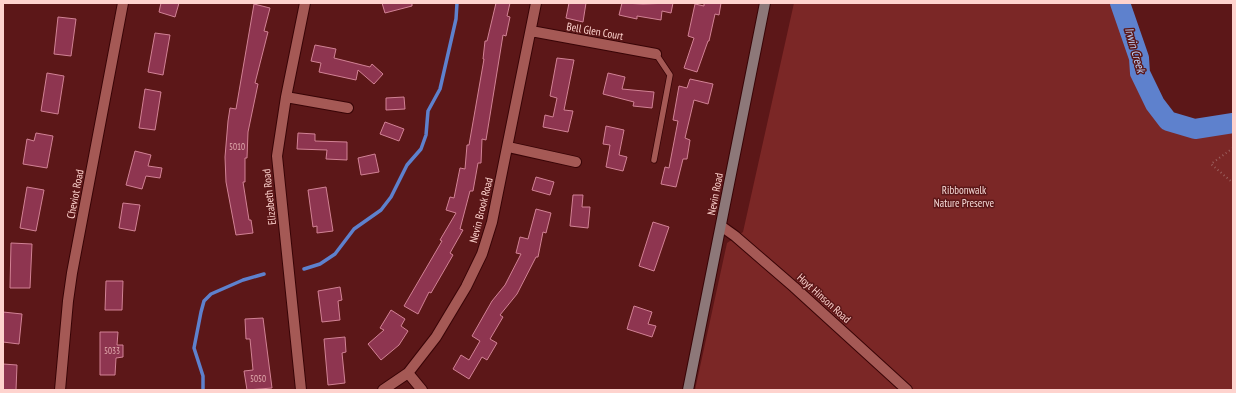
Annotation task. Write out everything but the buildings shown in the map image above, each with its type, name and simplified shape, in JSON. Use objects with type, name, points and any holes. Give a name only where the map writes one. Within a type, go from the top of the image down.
[{"type":"main road","name":"Nevin Road","points":[[688,390],[765,3]]},
{"type":"street","name":"Cheviot Road","points":[[60,390],[72,273],[123,3]]},
{"type":"street","name":"Elizabeth Road","points":[[300,390],[277,156],[286,97],[305,3]]},
{"type":"street","name":"Nevin Brook Road","points":[[383,390],[408,373],[436,337],[466,288],[482,254],[492,222],[536,3]]},
{"type":"street","name":"Bell Glen Court","points":[[531,31],[656,54]]},
{"type":"street","points":[[286,97],[348,108]]},
{"type":"street","points":[[508,147],[576,162]]},
{"type":"street","name":"Hoyt Hinson Road","points":[[721,226],[735,236],[794,287],[907,390]]},
{"type":"street","points":[[408,373],[422,390]]},
{"type":"lane","points":[[654,160],[670,75],[656,54]]},
{"type":"path","points":[[1233,148],[1211,164],[1233,183]]},
{"type":"green space","name":"Ribbonwalk Nature Preserve","points":[[794,3],[1120,3],[1139,58],[1140,73],[1155,104],[1168,121],[1195,129],[1233,123],[1233,390],[695,390],[727,243],[743,232]]},
{"type":"waterway","points":[[304,269],[320,264],[335,254],[354,229],[381,210],[391,197],[407,165],[421,149],[426,135],[428,111],[440,89],[456,19],[457,3]]},
{"type":"waterway","name":"Irwin Creek","points":[[1120,3],[1139,58],[1140,73],[1155,104],[1168,121],[1195,129],[1233,123]]},
{"type":"waterway","points":[[203,390],[203,376],[194,348],[204,301],[211,294],[243,280],[264,274]]}]
